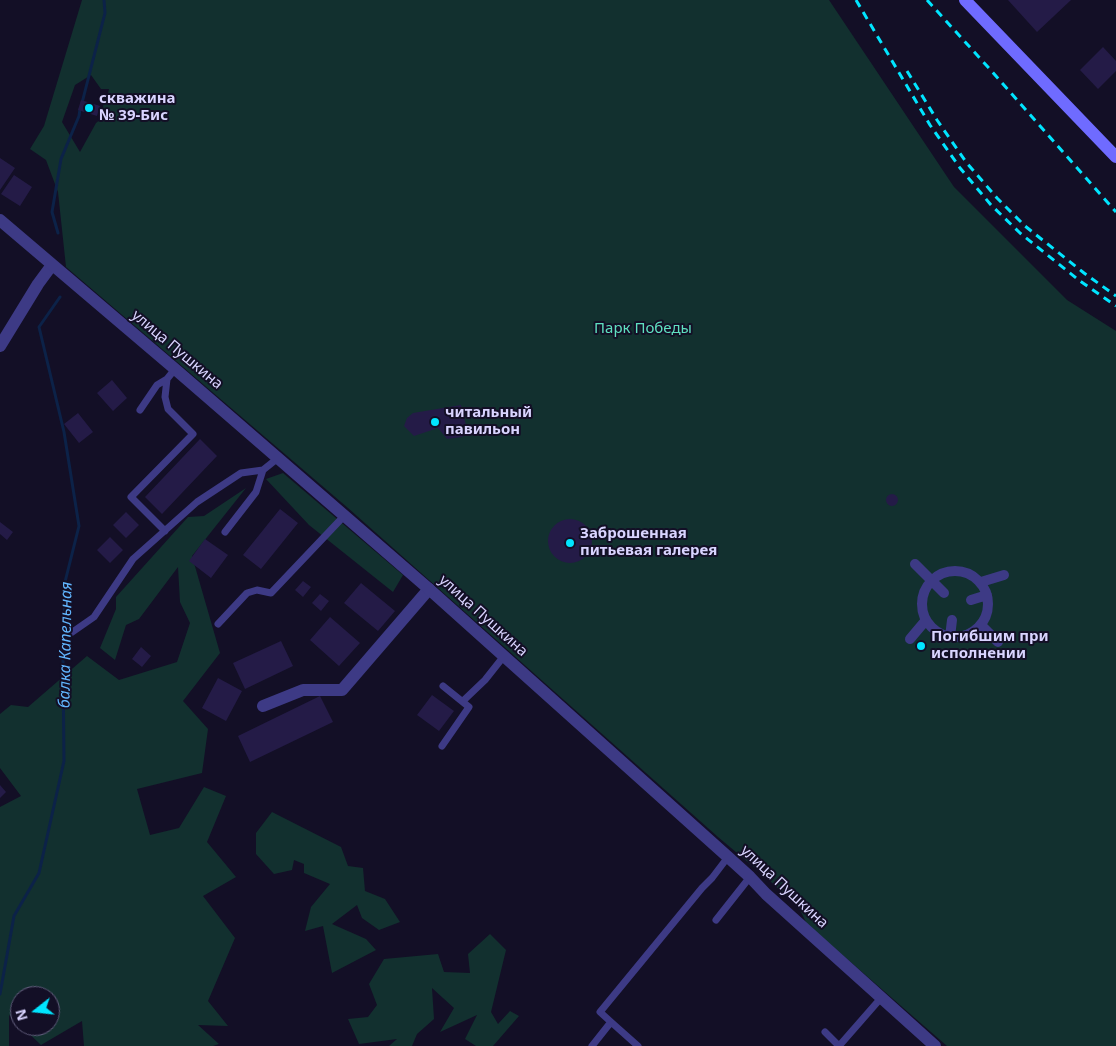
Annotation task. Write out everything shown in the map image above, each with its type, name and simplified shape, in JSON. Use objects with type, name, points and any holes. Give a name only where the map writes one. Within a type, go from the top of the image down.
[{"type":"main road","points":[[964,0],[1116,157]]},
{"type":"street","name":"улица Пушкина","points":[[0,220],[74,284],[171,374],[278,458],[429,589],[728,857],[766,894],[935,1046]]},
{"type":"street","points":[[0,346],[38,284],[53,266]]},
{"type":"street","points":[[915,564],[944,593]]},
{"type":"street","points":[[957,571],[966,572],[980,582],[989,603],[985,619],[975,631],[959,637],[950,637],[935,630],[926,620],[923,613],[922,598],[932,580],[939,575],[957,571]]},
{"type":"street","points":[[980,582],[1004,575]]},
{"type":"street","points":[[263,706],[303,690],[342,690],[429,589]]},
{"type":"street","points":[[971,600],[987,595]]},
{"type":"street","points":[[910,639],[926,620]]},
{"type":"street","points":[[950,637],[952,620]]},
{"type":"street","points":[[981,626],[998,642]]},
{"type":"lane","points":[[140,410],[157,385],[171,374]]},
{"type":"lane","points":[[166,531],[131,496],[193,434],[168,408],[165,397],[171,374]]},
{"type":"lane","points":[[71,633],[94,617],[133,559],[197,502],[241,472],[263,470],[278,458]]},
{"type":"lane","points":[[225,532],[256,492],[263,470]]},
{"type":"lane","points":[[218,624],[247,593],[257,590],[271,593],[345,515]]},
{"type":"lane","points":[[463,701],[504,656]]},
{"type":"lane","points":[[442,746],[469,706],[443,686]]},
{"type":"lane","points":[[638,1046],[600,1012],[728,857]]},
{"type":"lane","points":[[716,920],[750,877]]},
{"type":"lane","points":[[825,1032],[839,1046],[881,998]]},
{"type":"lane","points":[[592,1046],[611,1022]]},
{"type":"green space","name":"Парк Победы","points":[[82,0],[829,0],[954,187],[1067,300],[1116,331],[1116,1046],[947,1046],[807,924],[800,910],[768,879],[718,837],[348,508],[66,267],[58,192],[46,160],[30,149],[44,126]],"holes":[[[91,75],[101,89],[109,89],[107,98],[104,99],[102,118],[96,123],[80,152],[62,122],[75,85]]]},
{"type":"green space","points":[[283,473],[403,575],[393,592],[309,525],[266,479]]},
{"type":"green space","points":[[246,488],[192,556],[220,653],[183,701],[208,729],[202,773],[137,789],[150,835],[179,828],[204,787],[226,796],[207,842],[236,877],[203,896],[235,938],[208,1001],[228,1026],[198,1025],[219,1044],[213,1046],[84,1046],[82,1021],[60,1034],[60,986],[10,986],[9,1046],[0,1046],[0,807],[21,796],[0,768],[0,714],[11,705],[28,707],[87,656],[119,680],[177,662],[190,623],[180,602],[178,567],[139,619],[126,625],[115,660],[100,648],[116,609],[116,597],[188,517],[204,516]]},
{"type":"green space","points":[[272,812],[341,847],[348,866],[363,868],[365,891],[385,899],[400,922],[379,930],[362,918],[357,905],[332,924],[366,939],[376,950],[332,973],[323,926],[305,931],[311,907],[330,884],[304,873],[304,864],[294,860],[292,870],[274,874],[256,854],[256,833]]},
{"type":"green space","points":[[490,934],[506,950],[491,1012],[498,1024],[510,1011],[519,1016],[493,1046],[476,1046],[465,1039],[477,1015],[440,1032],[454,1008],[432,988],[434,1019],[417,1034],[412,1046],[389,1046],[397,1039],[359,1044],[348,1019],[368,1017],[377,1005],[369,984],[384,959],[438,954],[444,972],[470,973],[468,954]]},
{"type":"green space","points":[[32,1036],[56,1036],[41,1045]]},
{"type":"building","points":[[1008,0],[1071,0],[1037,32]]},
{"type":"building","points":[[1103,47],[1116,61],[1116,71],[1098,89],[1080,70]]},
{"type":"building","name":"скважина № 39-Бис","points":[[81,100],[100,106],[97,116],[78,110]]},
{"type":"building","points":[[0,158],[15,168],[0,190]]},
{"type":"building","points":[[14,175],[32,187],[20,206],[1,194]]},
{"type":"building","points":[[112,380],[127,398],[113,411],[97,393]]},
{"type":"building","name":"читальный павильон","points":[[461,405],[468,433],[462,437],[447,439],[438,428],[414,436],[404,426],[407,418],[413,413]]},
{"type":"building","points":[[78,413],[93,432],[79,443],[64,424]]},
{"type":"building","points":[[200,439],[217,456],[162,514],[145,497]]},
{"type":"building","points":[[892,494],[898,500],[892,506],[886,500]]},
{"type":"building","points":[[280,509],[298,523],[261,569],[243,555]]},
{"type":"building","points":[[126,512],[139,525],[126,538],[113,525]]},
{"type":"building","name":"Заброшенная питьевая галерея","points":[[574,519],[586,525],[591,532],[591,550],[586,557],[579,562],[566,563],[558,560],[551,553],[548,537],[551,529],[558,522]]},
{"type":"building","points":[[0,522],[13,532],[7,540],[0,534]]},
{"type":"building","points":[[110,537],[123,550],[110,563],[97,550]]},
{"type":"building","points":[[205,539],[228,555],[211,578],[189,561]]},
{"type":"building","points":[[303,581],[311,587],[303,597],[295,590]]},
{"type":"building","points":[[361,583],[395,611],[378,631],[344,603]]},
{"type":"building","points":[[320,594],[329,601],[321,611],[312,603]]},
{"type":"building","points":[[330,617],[360,643],[339,666],[310,640]]},
{"type":"building","points":[[281,641],[293,666],[245,689],[233,663]]},
{"type":"building","points":[[141,647],[151,656],[142,667],[132,659]]},
{"type":"building","points":[[218,678],[242,691],[226,721],[202,708]]},
{"type":"building","points":[[432,695],[454,711],[439,731],[417,715]]},
{"type":"building","points":[[320,696],[333,722],[250,762],[238,736]]},
{"type":"building","points":[[0,785],[6,792],[0,798]]},
{"type":"waterway","name":"балка Капельная","points":[[82,103],[105,13],[104,0]]},
{"type":"waterway","name":"балка Капельная","points":[[58,233],[52,212],[61,159],[79,116],[80,109]]},
{"type":"waterway","name":"балка Капельная","points":[[0,994],[14,916],[39,873],[64,761],[63,663],[65,582],[79,526],[64,432],[39,327],[60,297]]},
{"type":"railway","points":[[856,0],[930,125],[960,168],[991,205],[1020,233],[1080,281],[1116,306]]},
{"type":"railway","points":[[927,0],[1116,212]]},
{"type":"railway","points":[[907,71],[966,162],[997,198],[1025,226],[1116,296]]},
{"type":"place","name":"скважина № 39-Бис","points":[[89,108]]},
{"type":"place","name":"читальный павильон","points":[[435,422]]},
{"type":"place","name":"Заброшенная питьевая галерея","points":[[570,543]]},
{"type":"place","name":"Погибшим при исполнении","points":[[921,646]]}]
